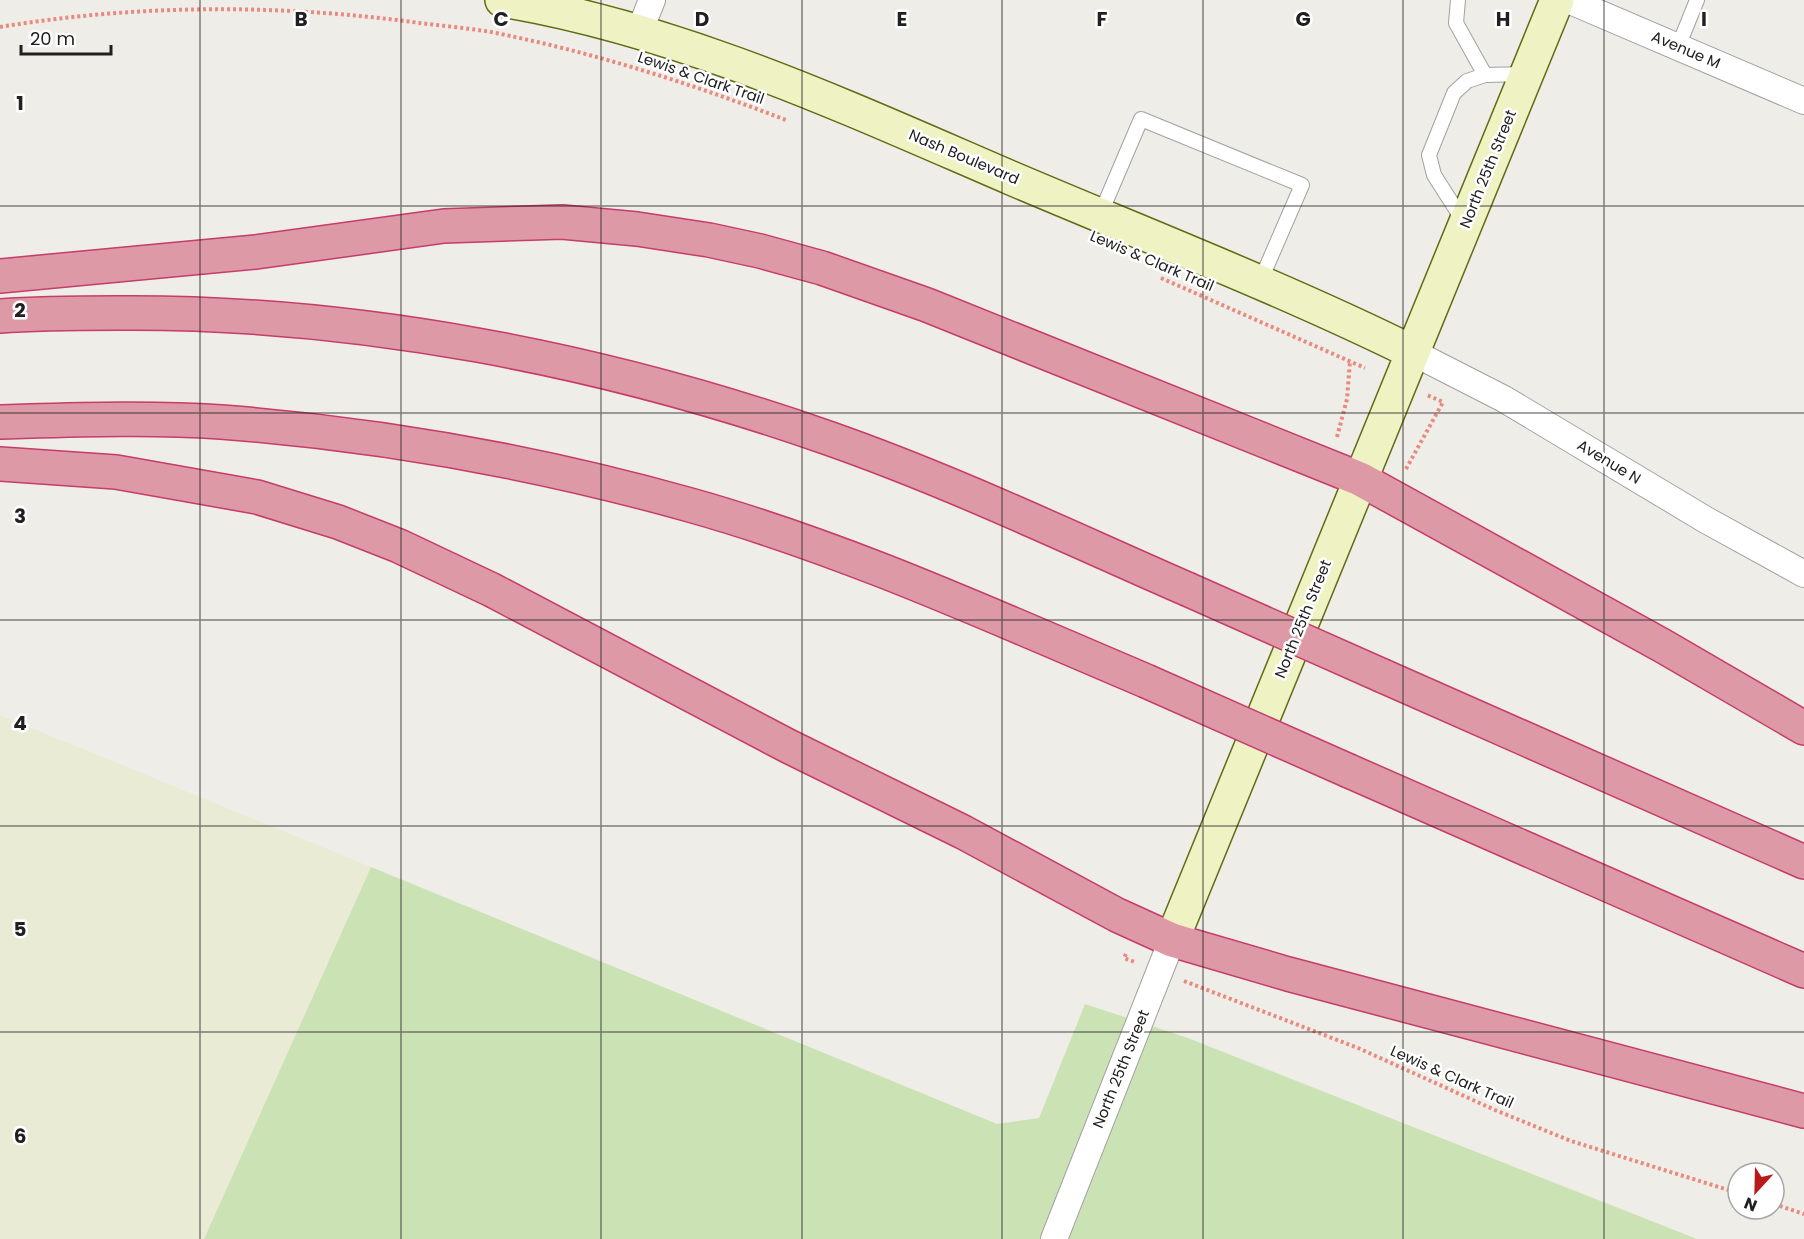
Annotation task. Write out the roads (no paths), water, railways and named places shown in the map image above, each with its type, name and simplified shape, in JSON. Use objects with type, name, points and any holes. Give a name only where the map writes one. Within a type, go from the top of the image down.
[{"type":"highway","points":[[0,276],[256,252],[444,226],[562,222],[648,230],[760,251],[876,285],[1360,479],[1653,640],[1804,728]]},
{"type":"highway","points":[[0,316],[188,312],[321,323],[467,344],[582,367],[717,402],[838,442],[933,477],[1804,862]]},
{"type":"highway","points":[[0,422],[114,419],[219,422],[433,446],[541,467],[679,502],[797,539],[927,588],[1146,681],[1804,971]]},
{"type":"highway","points":[[0,464],[116,472],[257,496],[338,522],[399,546],[492,590],[1118,915],[1172,940],[1288,974],[1804,1111]]},
{"type":"street","name":"Nash Boulevard","points":[[502,0],[640,30],[826,98],[1413,352]]},
{"type":"street","points":[[640,30],[652,0]]},
{"type":"street","name":"North 25th Street","points":[[1054,1239],[1172,940],[1557,0]]},
{"type":"street","name":"Avenue M","points":[[1568,0],[1804,101]]},
{"type":"street","name":"Avenue N","points":[[1413,352],[1504,399],[1706,520],[1804,574]]},
{"type":"lane","points":[[1458,0],[1456,23],[1485,75]]},
{"type":"lane","points":[[1678,47],[1697,0]]},
{"type":"lane","points":[[1465,224],[1434,175],[1430,156],[1454,93],[1467,81],[1485,75],[1527,74]]},
{"type":"lane","points":[[1100,215],[1141,119],[1302,184],[1259,284]]}]
